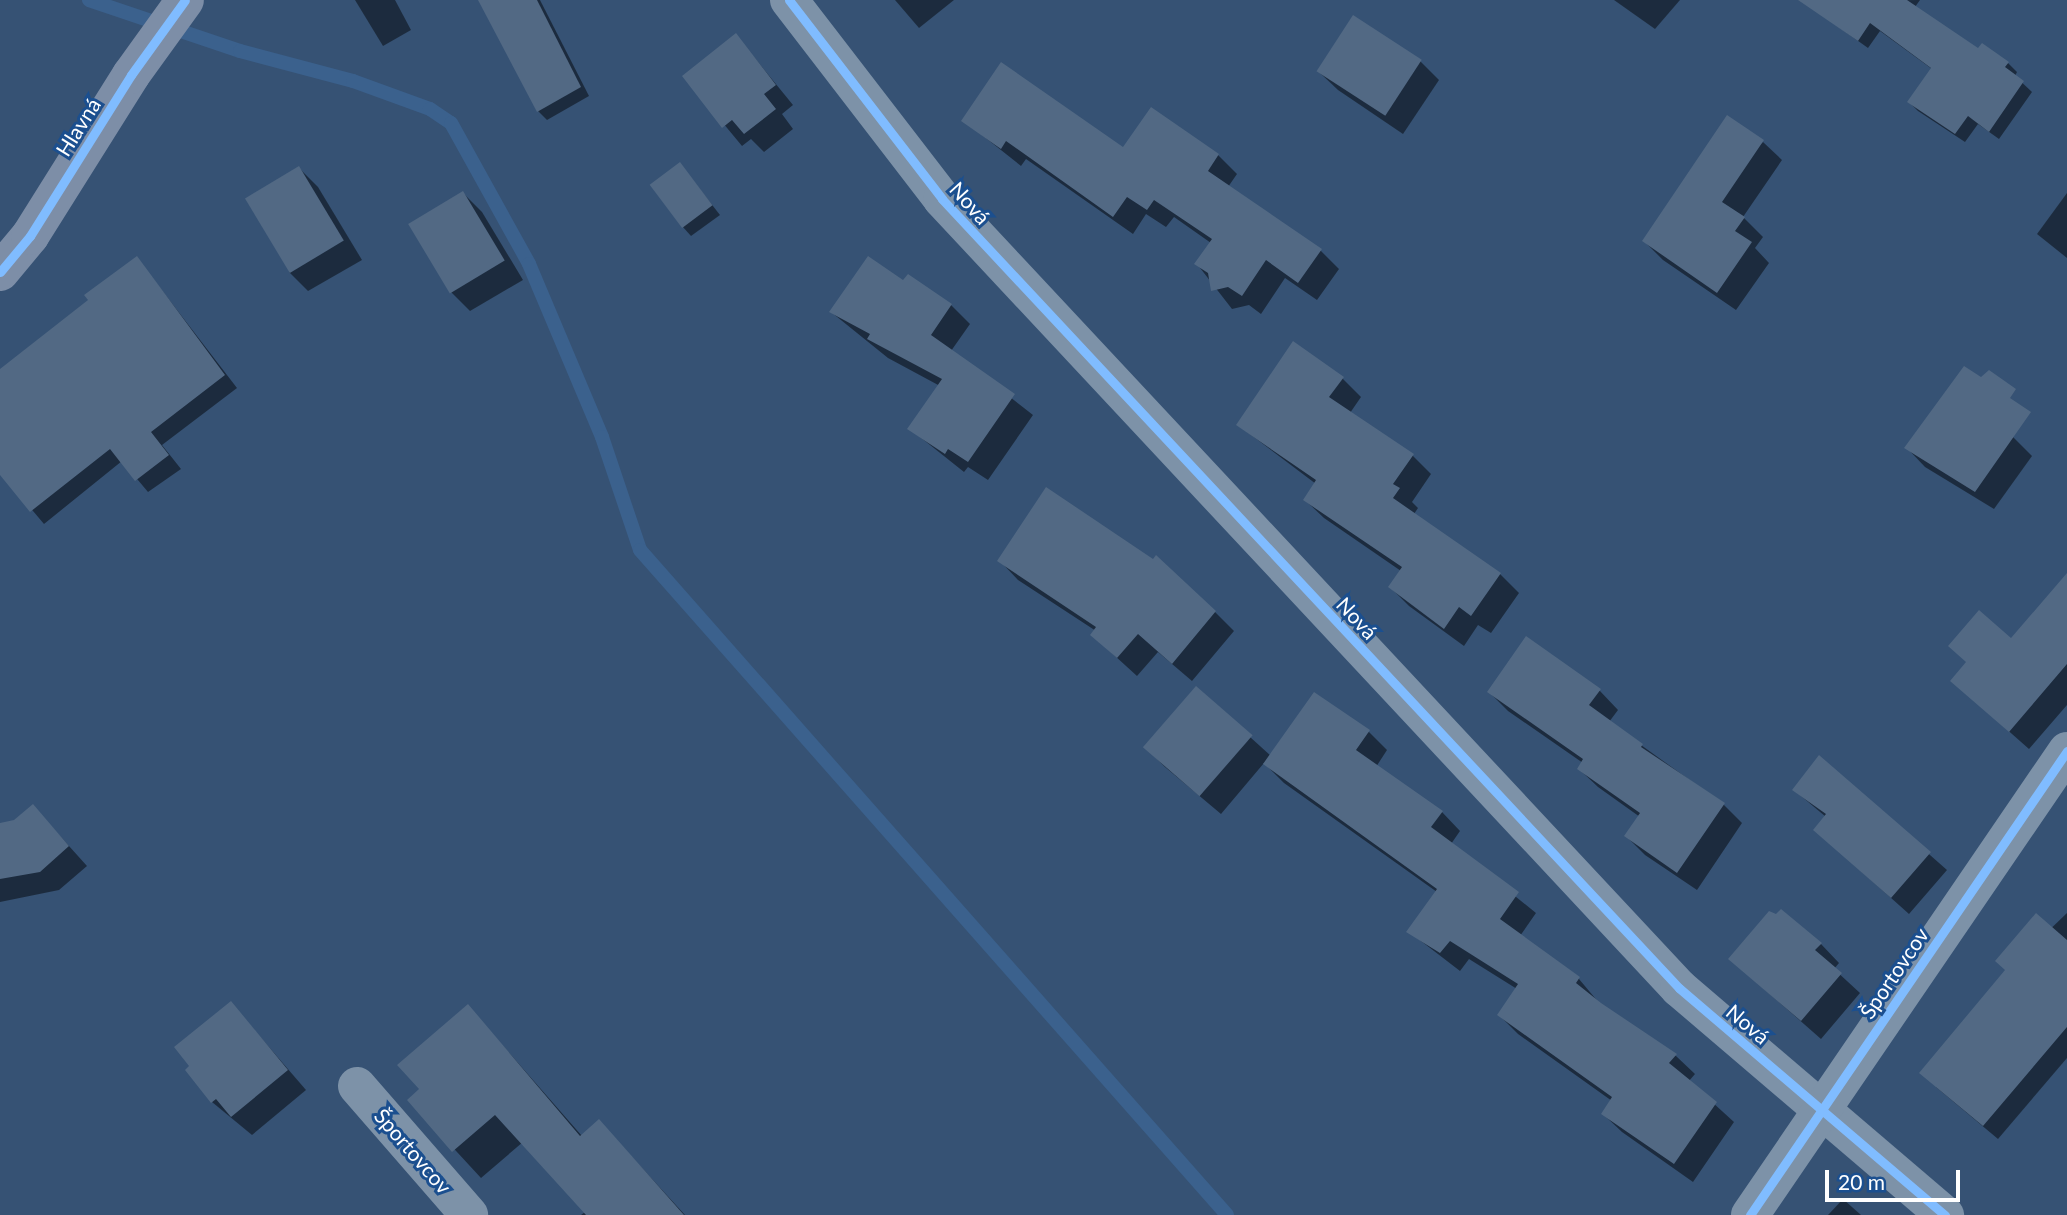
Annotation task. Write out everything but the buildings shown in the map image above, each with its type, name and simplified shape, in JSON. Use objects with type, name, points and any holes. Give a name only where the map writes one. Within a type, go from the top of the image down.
[{"type":"main road","name":"Hlavná","points":[[0,272],[30,236],[131,75],[185,0]]},
{"type":"street","name":"Nová","points":[[789,0],[942,200],[1679,988],[1945,1215]]},
{"type":"street","name":"Športovcov","points":[[1750,1215],[2067,751]]},
{"type":"street","name":"Športovcov","points":[[357,1086],[469,1215]]},
{"type":"waterway","points":[[89,0],[240,51],[353,81],[430,109],[451,123],[529,264],[602,437],[640,550],[1227,1215]]},
{"type":"cycle path","points":[[0,272],[30,236],[131,75],[185,0]]},
{"type":"cycle path","points":[[789,0],[942,199],[1679,988],[1945,1215]]},
{"type":"cycle path","points":[[1750,1215],[2067,751]]}]
